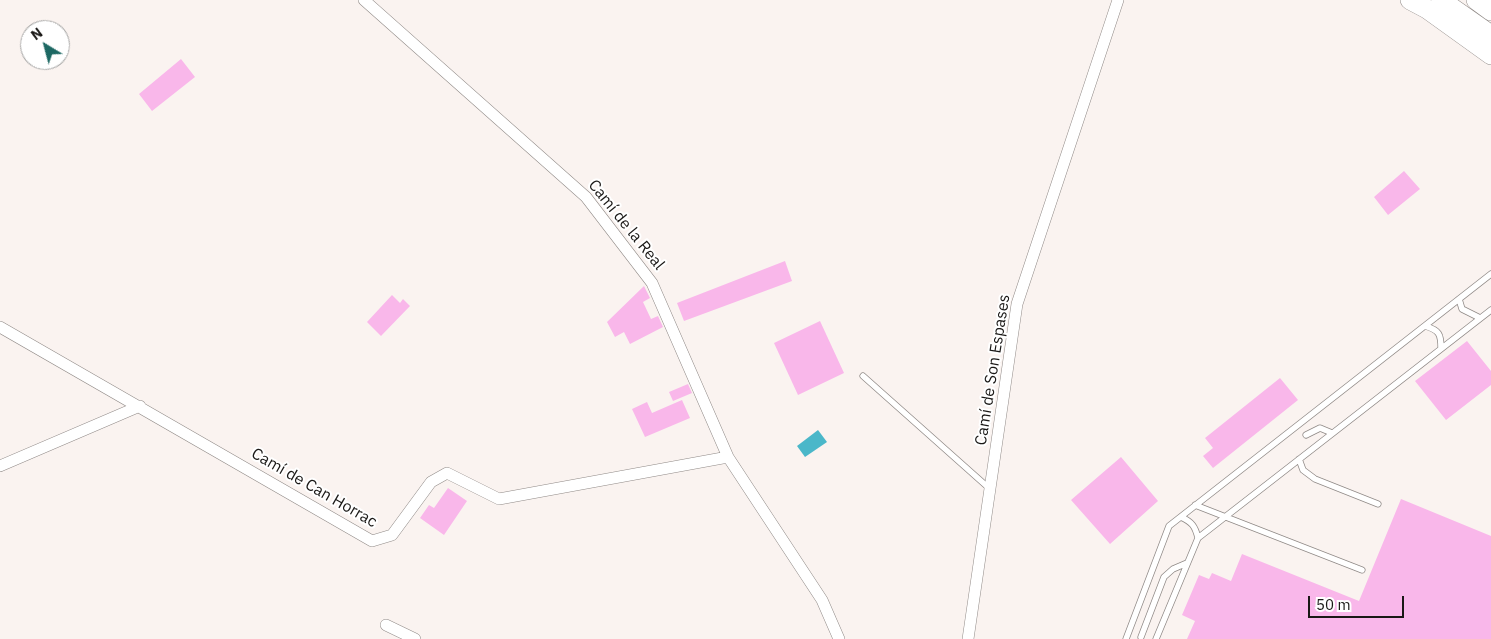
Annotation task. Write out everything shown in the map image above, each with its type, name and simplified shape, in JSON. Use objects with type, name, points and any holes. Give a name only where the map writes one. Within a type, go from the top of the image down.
[{"type":"main road","points":[[1410,0],[1427,9],[1491,54]]},
{"type":"main road","points":[[1441,0],[1491,35]]},
{"type":"main road","points":[[1476,0],[1491,11]]},
{"type":"street","name":"Camí de la Real","points":[[364,0],[586,197],[652,283],[728,457],[822,600],[839,639]]},
{"type":"street","name":"Camí de Son Espases","points":[[968,639],[1017,304],[1118,0]]},
{"type":"street","name":"Camí de Can Horrac","points":[[0,327],[140,406],[372,542],[392,535],[431,482],[447,473],[499,499],[728,457]]},
{"type":"street","points":[[0,466],[140,406]]},
{"type":"street","points":[[386,625],[416,639]]},
{"type":"lane","points":[[1126,639],[1169,526],[1491,274]]},
{"type":"lane","points":[[1459,298],[1462,309],[1480,318]]},
{"type":"lane","points":[[1156,639],[1198,538],[1491,310]]},
{"type":"lane","points":[[1425,326],[1436,329],[1441,335],[1441,348]]},
{"type":"lane","points":[[863,376],[991,490]]},
{"type":"lane","points":[[1306,435],[1320,428],[1332,433]]},
{"type":"lane","points":[[1300,458],[1303,470],[1315,479],[1378,504]]},
{"type":"lane","points":[[1195,505],[1362,570]]},
{"type":"lane","points":[[1181,517],[1190,521],[1196,527],[1198,538]]},
{"type":"lane","points":[[1141,637],[1164,577],[1173,569],[1187,563]]},
{"type":"water","points":[[818,430],[827,442],[805,457],[797,446]]},
{"type":"building","points":[[181,59],[195,77],[152,111],[139,94]]},
{"type":"building","points":[[1404,171],[1420,189],[1388,215],[1374,197]]},
{"type":"building","points":[[785,261],[792,281],[684,321],[677,303]]},
{"type":"building","points":[[644,286],[650,298],[643,302],[651,319],[658,316],[663,327],[630,344],[624,332],[615,337],[607,322]]},
{"type":"building","points":[[392,295],[400,303],[403,299],[410,306],[381,336],[367,322]]},
{"type":"building","points":[[820,321],[844,373],[798,395],[774,343]]},
{"type":"building","points":[[1467,341],[1491,371],[1491,385],[1446,420],[1415,381]]},
{"type":"building","points":[[1280,378],[1298,400],[1213,468],[1203,456],[1213,448],[1205,438]]},
{"type":"building","points":[[688,384],[692,393],[673,401],[669,392]]},
{"type":"building","points":[[682,400],[690,418],[645,437],[632,409],[647,402],[652,413]]},
{"type":"building","points":[[1121,457],[1158,501],[1110,544],[1071,500]]},
{"type":"building","points":[[448,488],[467,501],[444,535],[420,518],[429,505],[434,508]]},
{"type":"building","points":[[1401,499],[1491,536],[1491,639],[1187,639],[1195,621],[1182,615],[1199,575],[1209,579],[1212,573],[1231,581],[1242,554],[1359,601]]}]
